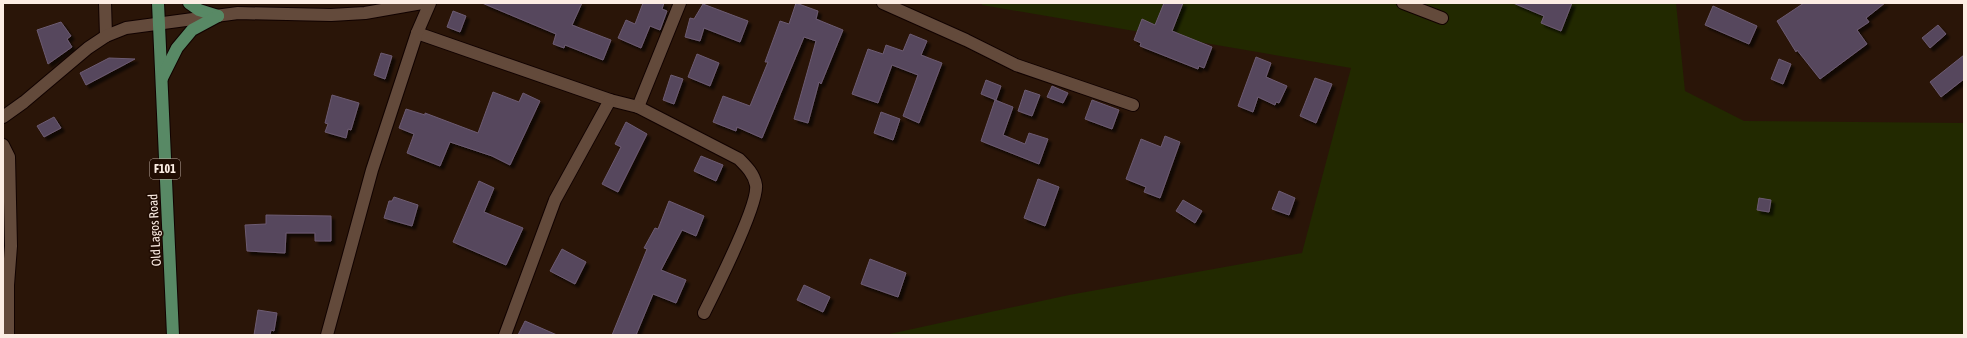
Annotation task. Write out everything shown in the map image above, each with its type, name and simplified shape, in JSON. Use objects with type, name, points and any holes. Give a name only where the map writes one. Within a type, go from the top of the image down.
[{"type":"main road","name":"Old Lagos Road","points":[[158,3],[173,335]]},
{"type":"main road","points":[[189,3],[199,10],[218,16]]},
{"type":"main road","points":[[161,79],[177,48],[192,30],[218,16]]},
{"type":"street","points":[[105,3],[106,36]]},
{"type":"street","points":[[3,117],[24,102],[88,48],[106,36],[126,28],[238,13],[332,15],[366,13],[422,3]]},
{"type":"street","points":[[327,335],[372,170],[418,33],[430,3]]},
{"type":"street","points":[[638,107],[680,3]]},
{"type":"street","points":[[883,3],[966,40],[1016,65],[1133,105]]},
{"type":"street","points":[[1403,3],[1442,18]]},
{"type":"street","points":[[418,33],[610,100],[638,107],[739,159],[750,170],[756,185],[754,200],[727,265],[704,313]]},
{"type":"street","points":[[505,335],[555,200],[610,100]]},
{"type":"street","points":[[3,145],[9,157],[11,246],[8,285],[8,335]]},
{"type":"green space","points":[[982,3],[1676,3],[1685,91],[1744,121],[1964,123],[1964,335],[885,335],[1069,295],[1302,253],[1351,68],[982,5]]},
{"type":"building","points":[[482,3],[582,3],[572,25],[611,40],[603,60],[565,45],[564,48],[553,44],[556,34]]},
{"type":"building","points":[[643,3],[664,3],[662,9],[667,11],[660,30],[650,26],[641,48],[618,38],[626,20],[635,24]]},
{"type":"building","points":[[796,3],[818,11],[816,19],[843,30],[821,84],[819,82],[808,123],[794,119],[816,41],[804,37],[762,138],[737,127],[736,131],[713,122],[723,96],[750,106],[768,62],[765,62],[780,21],[789,24]]},
{"type":"building","points":[[1164,3],[1183,3],[1172,31],[1212,47],[1204,68],[1199,66],[1198,69],[1140,46],[1141,43],[1134,40],[1142,19],[1155,25]]},
{"type":"building","points":[[1513,3],[1572,3],[1561,31],[1541,23],[1544,16]]},
{"type":"building","points":[[1804,3],[1885,3],[1866,18],[1869,22],[1857,30],[1867,44],[1820,79],[1797,50],[1796,52],[1777,21]]},
{"type":"building","points":[[703,4],[748,21],[740,42],[704,28],[700,41],[685,37],[690,18],[694,19]]},
{"type":"building","points":[[1713,6],[1757,26],[1749,44],[1705,25]]},
{"type":"building","points":[[453,11],[466,16],[460,32],[447,27]]},
{"type":"building","points":[[61,22],[71,36],[67,39],[72,47],[48,64],[37,30]]},
{"type":"building","points":[[1938,25],[1946,34],[1930,48],[1922,38]]},
{"type":"building","points":[[910,34],[927,41],[921,55],[942,63],[919,123],[903,116],[918,75],[892,65],[878,103],[852,94],[868,49],[883,54],[886,45],[903,51]]},
{"type":"building","points":[[381,53],[392,56],[385,79],[374,75]]},
{"type":"building","points":[[697,54],[719,63],[710,86],[688,77]]},
{"type":"building","points":[[1964,55],[1964,79],[1941,97],[1930,82]]},
{"type":"building","points":[[1256,57],[1271,63],[1266,77],[1287,86],[1279,103],[1276,102],[1275,105],[1258,97],[1253,112],[1238,106]]},
{"type":"building","points":[[109,58],[135,59],[86,85],[80,73]]},
{"type":"building","points":[[1779,59],[1791,64],[1783,84],[1771,79]]},
{"type":"building","points":[[671,75],[683,79],[674,104],[663,100]]},
{"type":"building","points":[[1315,78],[1332,84],[1316,123],[1300,116]]},
{"type":"building","points":[[986,80],[1001,86],[996,100],[981,94]]},
{"type":"building","points":[[1052,86],[1068,93],[1063,103],[1047,97]]},
{"type":"building","points":[[1025,90],[1040,95],[1032,116],[1018,111]]},
{"type":"building","points":[[493,92],[519,102],[523,93],[540,101],[510,165],[492,156],[450,142],[440,166],[407,153],[414,134],[399,128],[406,109],[425,115],[425,113],[478,133]]},
{"type":"building","points":[[332,95],[359,103],[351,130],[348,129],[346,138],[325,132],[328,124],[325,123]]},
{"type":"building","points":[[995,100],[1013,107],[1003,135],[1025,144],[1029,133],[1048,139],[1039,164],[981,141]]},
{"type":"building","points":[[1092,100],[1119,110],[1112,129],[1085,119]]},
{"type":"building","points":[[881,112],[900,119],[893,140],[874,133]]},
{"type":"building","points":[[54,117],[61,128],[44,137],[37,126]]},
{"type":"building","points":[[626,122],[647,134],[618,192],[602,184],[621,147],[615,144]]},
{"type":"building","points":[[1165,136],[1180,142],[1160,198],[1144,192],[1146,187],[1126,179],[1141,139],[1161,147]]},
{"type":"building","points":[[701,156],[723,165],[716,181],[694,171]]},
{"type":"building","points":[[1038,179],[1059,187],[1045,226],[1024,218]]},
{"type":"building","points":[[479,181],[494,188],[484,212],[523,228],[506,265],[453,242]]},
{"type":"building","points":[[1279,191],[1295,198],[1289,215],[1272,209]]},
{"type":"building","points":[[394,197],[418,205],[412,226],[384,218],[389,201],[392,201]]},
{"type":"building","points":[[1759,198],[1771,200],[1769,212],[1757,210]]},
{"type":"building","points":[[1183,200],[1202,211],[1195,223],[1176,211]]},
{"type":"building","points":[[669,201],[704,216],[696,236],[682,230],[661,270],[686,280],[676,303],[653,294],[636,335],[612,335],[647,249],[644,248],[655,228],[658,229]]},
{"type":"building","points":[[266,215],[331,216],[331,241],[315,241],[315,233],[286,233],[285,253],[247,251],[245,225],[266,224]]},
{"type":"building","points":[[562,249],[586,262],[575,284],[550,271]]},
{"type":"building","points":[[870,259],[906,273],[898,297],[861,284]]},
{"type":"building","points":[[804,285],[830,297],[823,312],[797,300]]},
{"type":"building","points":[[258,310],[277,313],[274,331],[271,330],[270,335],[254,335]]},
{"type":"building","points":[[525,321],[557,335],[518,335]]}]
